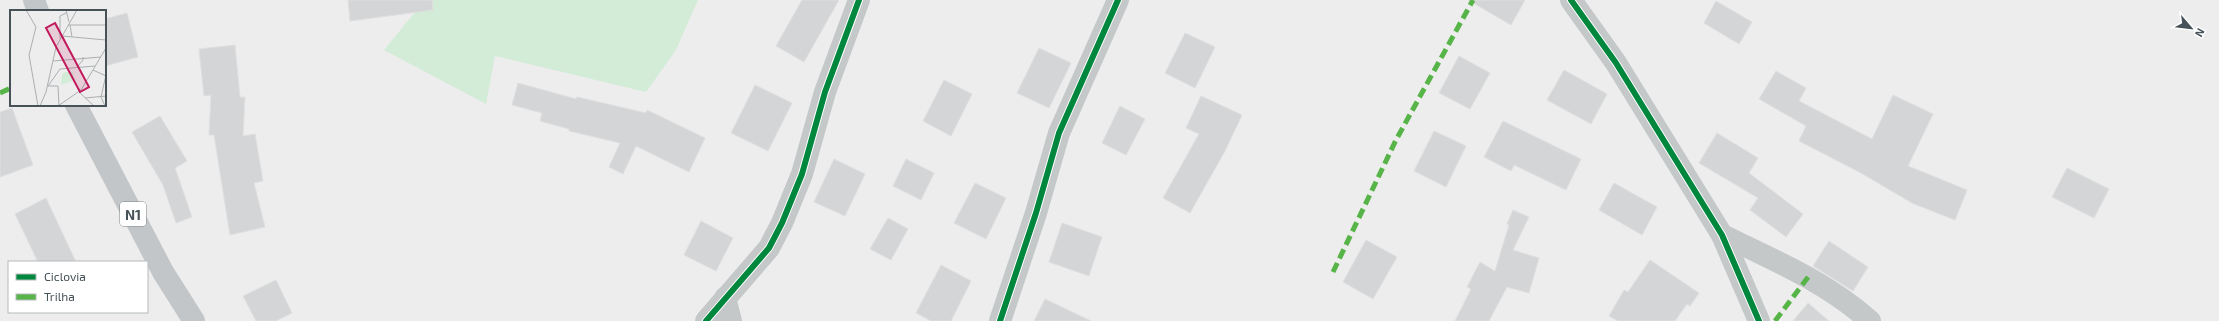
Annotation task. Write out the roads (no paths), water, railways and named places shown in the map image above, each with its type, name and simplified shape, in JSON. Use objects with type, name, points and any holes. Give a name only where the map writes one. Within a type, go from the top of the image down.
[{"type":"main road","points":[[34,0],[38,10]]},
{"type":"main road","name":"N1","points":[[77,106],[162,272],[194,321]]},
{"type":"street","points":[[706,321],[768,248],[782,223],[802,174],[825,92],[859,0]]},
{"type":"street","points":[[1000,321],[1036,213],[1059,134],[1118,0]]},
{"type":"street","points":[[1571,0],[1616,63],[1722,235],[1759,321]]},
{"type":"street","points":[[1722,235],[1809,276],[1851,304],[1870,321]]},
{"type":"street","points":[[725,298],[732,321]]}]
